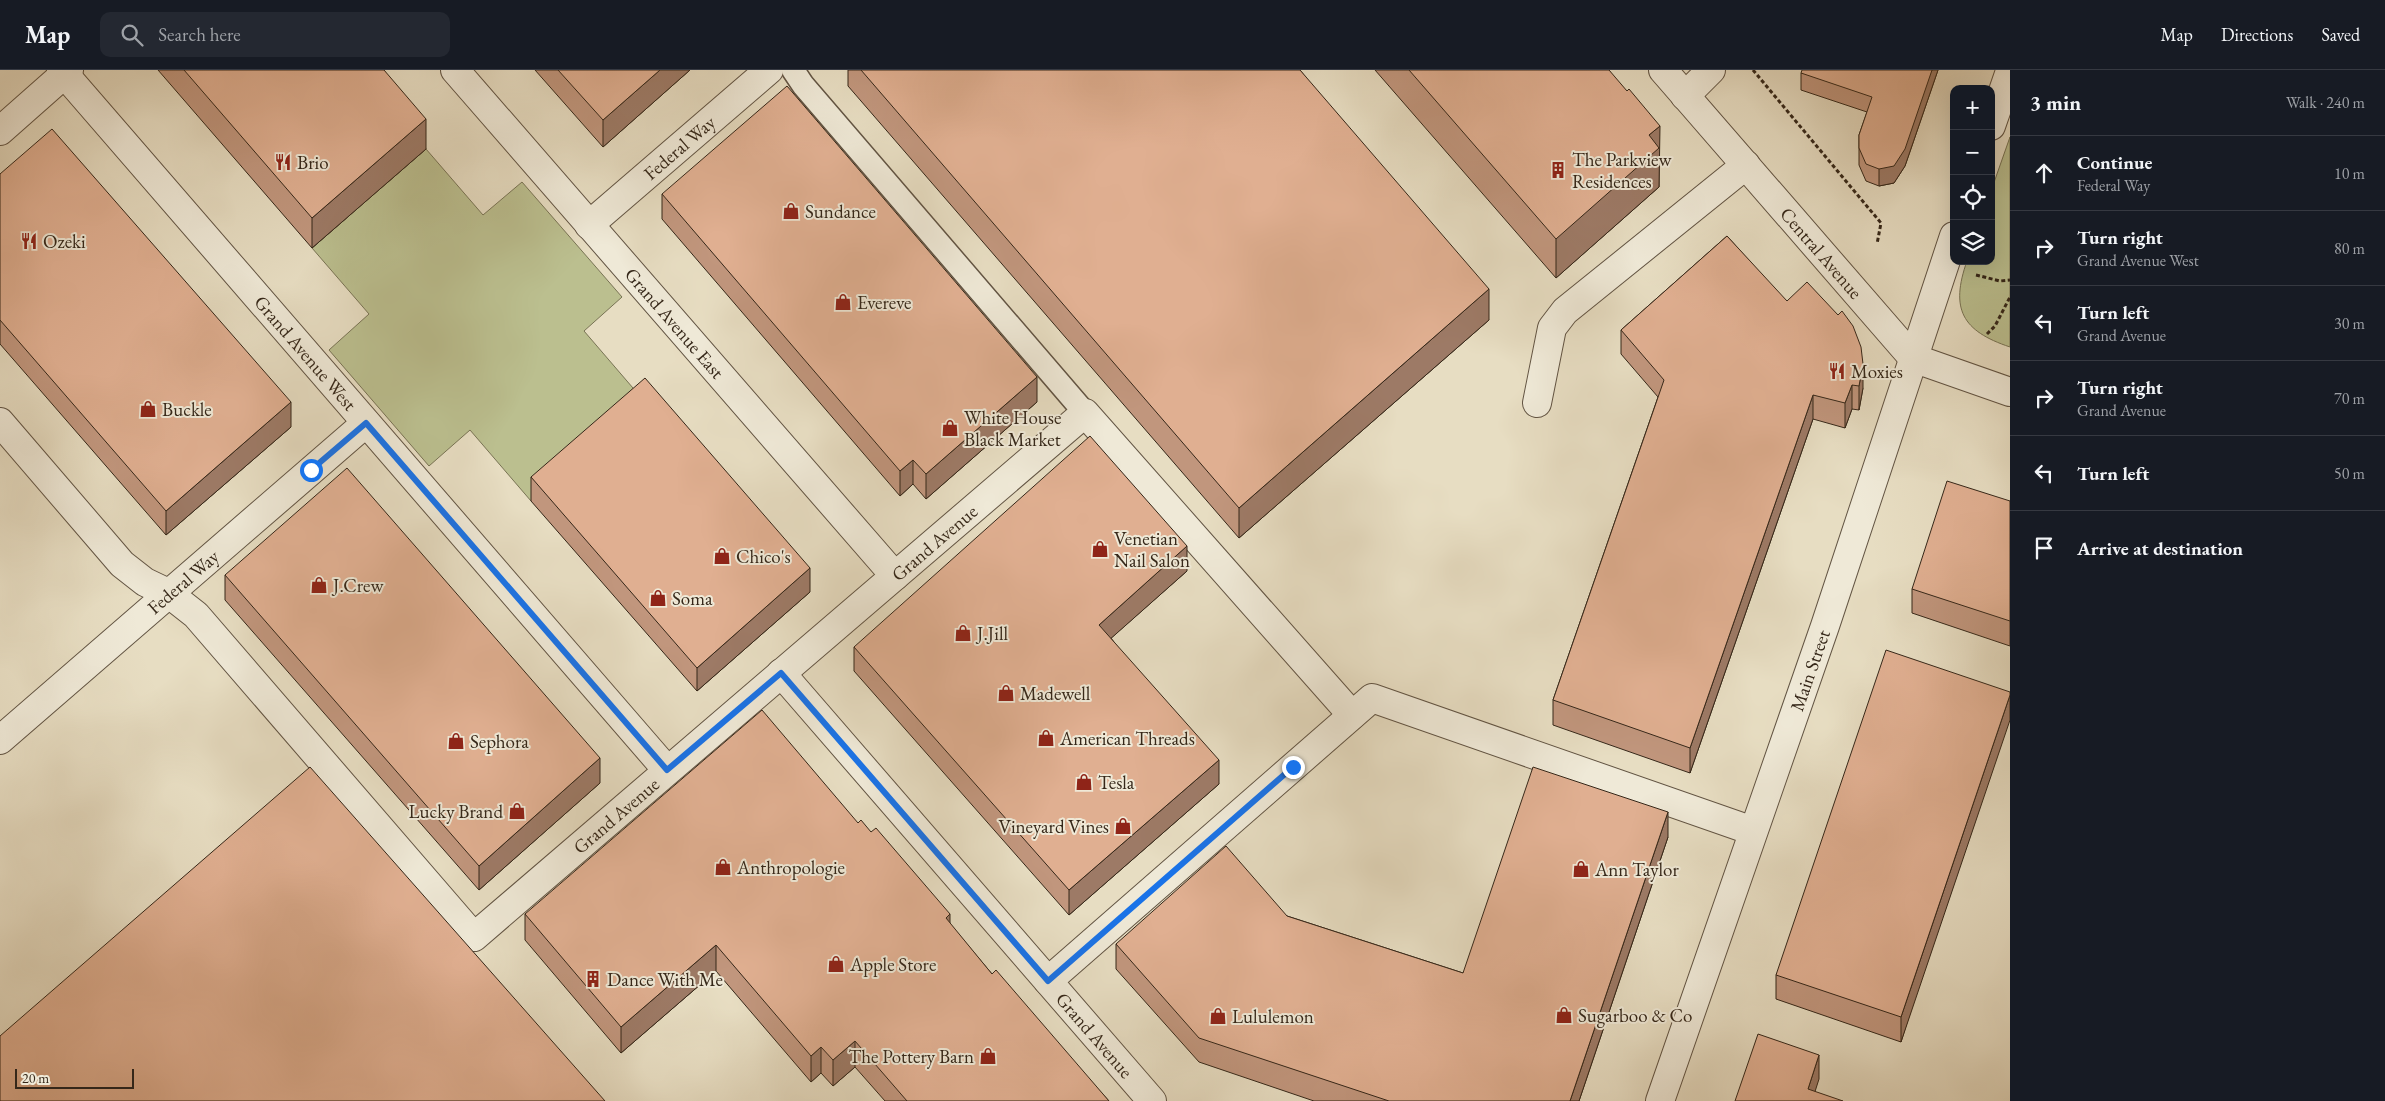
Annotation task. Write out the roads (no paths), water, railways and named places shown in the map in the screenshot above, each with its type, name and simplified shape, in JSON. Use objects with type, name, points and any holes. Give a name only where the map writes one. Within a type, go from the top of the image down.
[{"type":"street","name":"Grand Avenue East","points":[[455,70],[895,576]]},
{"type":"street","name":"Federal Way","points":[[589,225],[768,70]]},
{"type":"street","name":"Central Avenue","points":[[1663,70],[1913,358],[2010,392]]},
{"type":"street","points":[[1685,96],[1711,70]]},
{"type":"street","points":[[0,131],[65,71]]},
{"type":"street","name":"Grand Avenue West","points":[[65,71],[366,423],[667,770]]},
{"type":"street","points":[[1995,114],[2010,71]]},
{"type":"street","points":[[1537,403],[1552,328],[1565,310],[1746,165]]},
{"type":"street","name":"Main Street","points":[[1660,1101],[1825,626],[1950,248]]},
{"type":"street","name":"Grand Avenue","points":[[168,593],[191,610],[202,622],[474,936],[1085,412]]},
{"type":"street","points":[[1085,412],[1352,715]]},
{"type":"street","points":[[0,422],[120,561],[145,582],[168,593]]},
{"type":"street","name":"Federal Way","points":[[0,740],[366,423]]},
{"type":"street","name":"Grand Avenue","points":[[781,673],[1152,1101]]},
{"type":"street","points":[[1048,981],[1372,698],[1753,831]]},
{"type":"lane","points":[[793,70],[803,85],[1085,412]]},
{"type":"place","name":"Brio","points":[[283,162]]},
{"type":"place","name":"The Parkview Residences","points":[[1558,170]]},
{"type":"place","name":"Sundance","points":[[791,211]]},
{"type":"place","name":"Ozeki","points":[[29,241]]},
{"type":"place","name":"Evereve","points":[[843,302]]},
{"type":"place","name":"Moxies","points":[[1837,371]]},
{"type":"place","name":"Buckle","points":[[148,409]]},
{"type":"place","name":"White House Black Market","points":[[950,428]]},
{"type":"place","name":"Venetian Nail Salon","points":[[1100,549]]},
{"type":"place","name":"Chico's","points":[[722,556]]},
{"type":"place","name":"J.Crew","points":[[319,585]]},
{"type":"place","name":"Soma","points":[[658,598]]},
{"type":"place","name":"J.Jill","points":[[963,633]]},
{"type":"place","name":"Madewell","points":[[1006,693]]},
{"type":"place","name":"American Threads","points":[[1046,738]]},
{"type":"place","name":"Sephora","points":[[456,741]]},
{"type":"place","name":"Tesla","points":[[1084,782]]},
{"type":"place","name":"Lucky Brand","points":[[517,811]]},
{"type":"place","name":"Vineyard Vines","points":[[1123,826]]},
{"type":"place","name":"Anthropologie","points":[[723,867]]},
{"type":"place","name":"Ann Taylor","points":[[1581,869]]},
{"type":"place","name":"Apple Store","points":[[836,964]]},
{"type":"place","name":"Dance With Me","points":[[593,979]]},
{"type":"place","name":"Sugarboo & Co","points":[[1564,1015]]},
{"type":"place","name":"Lululemon","points":[[1218,1016]]},
{"type":"place","name":"The Pottery Barn","points":[[988,1056]]}]
